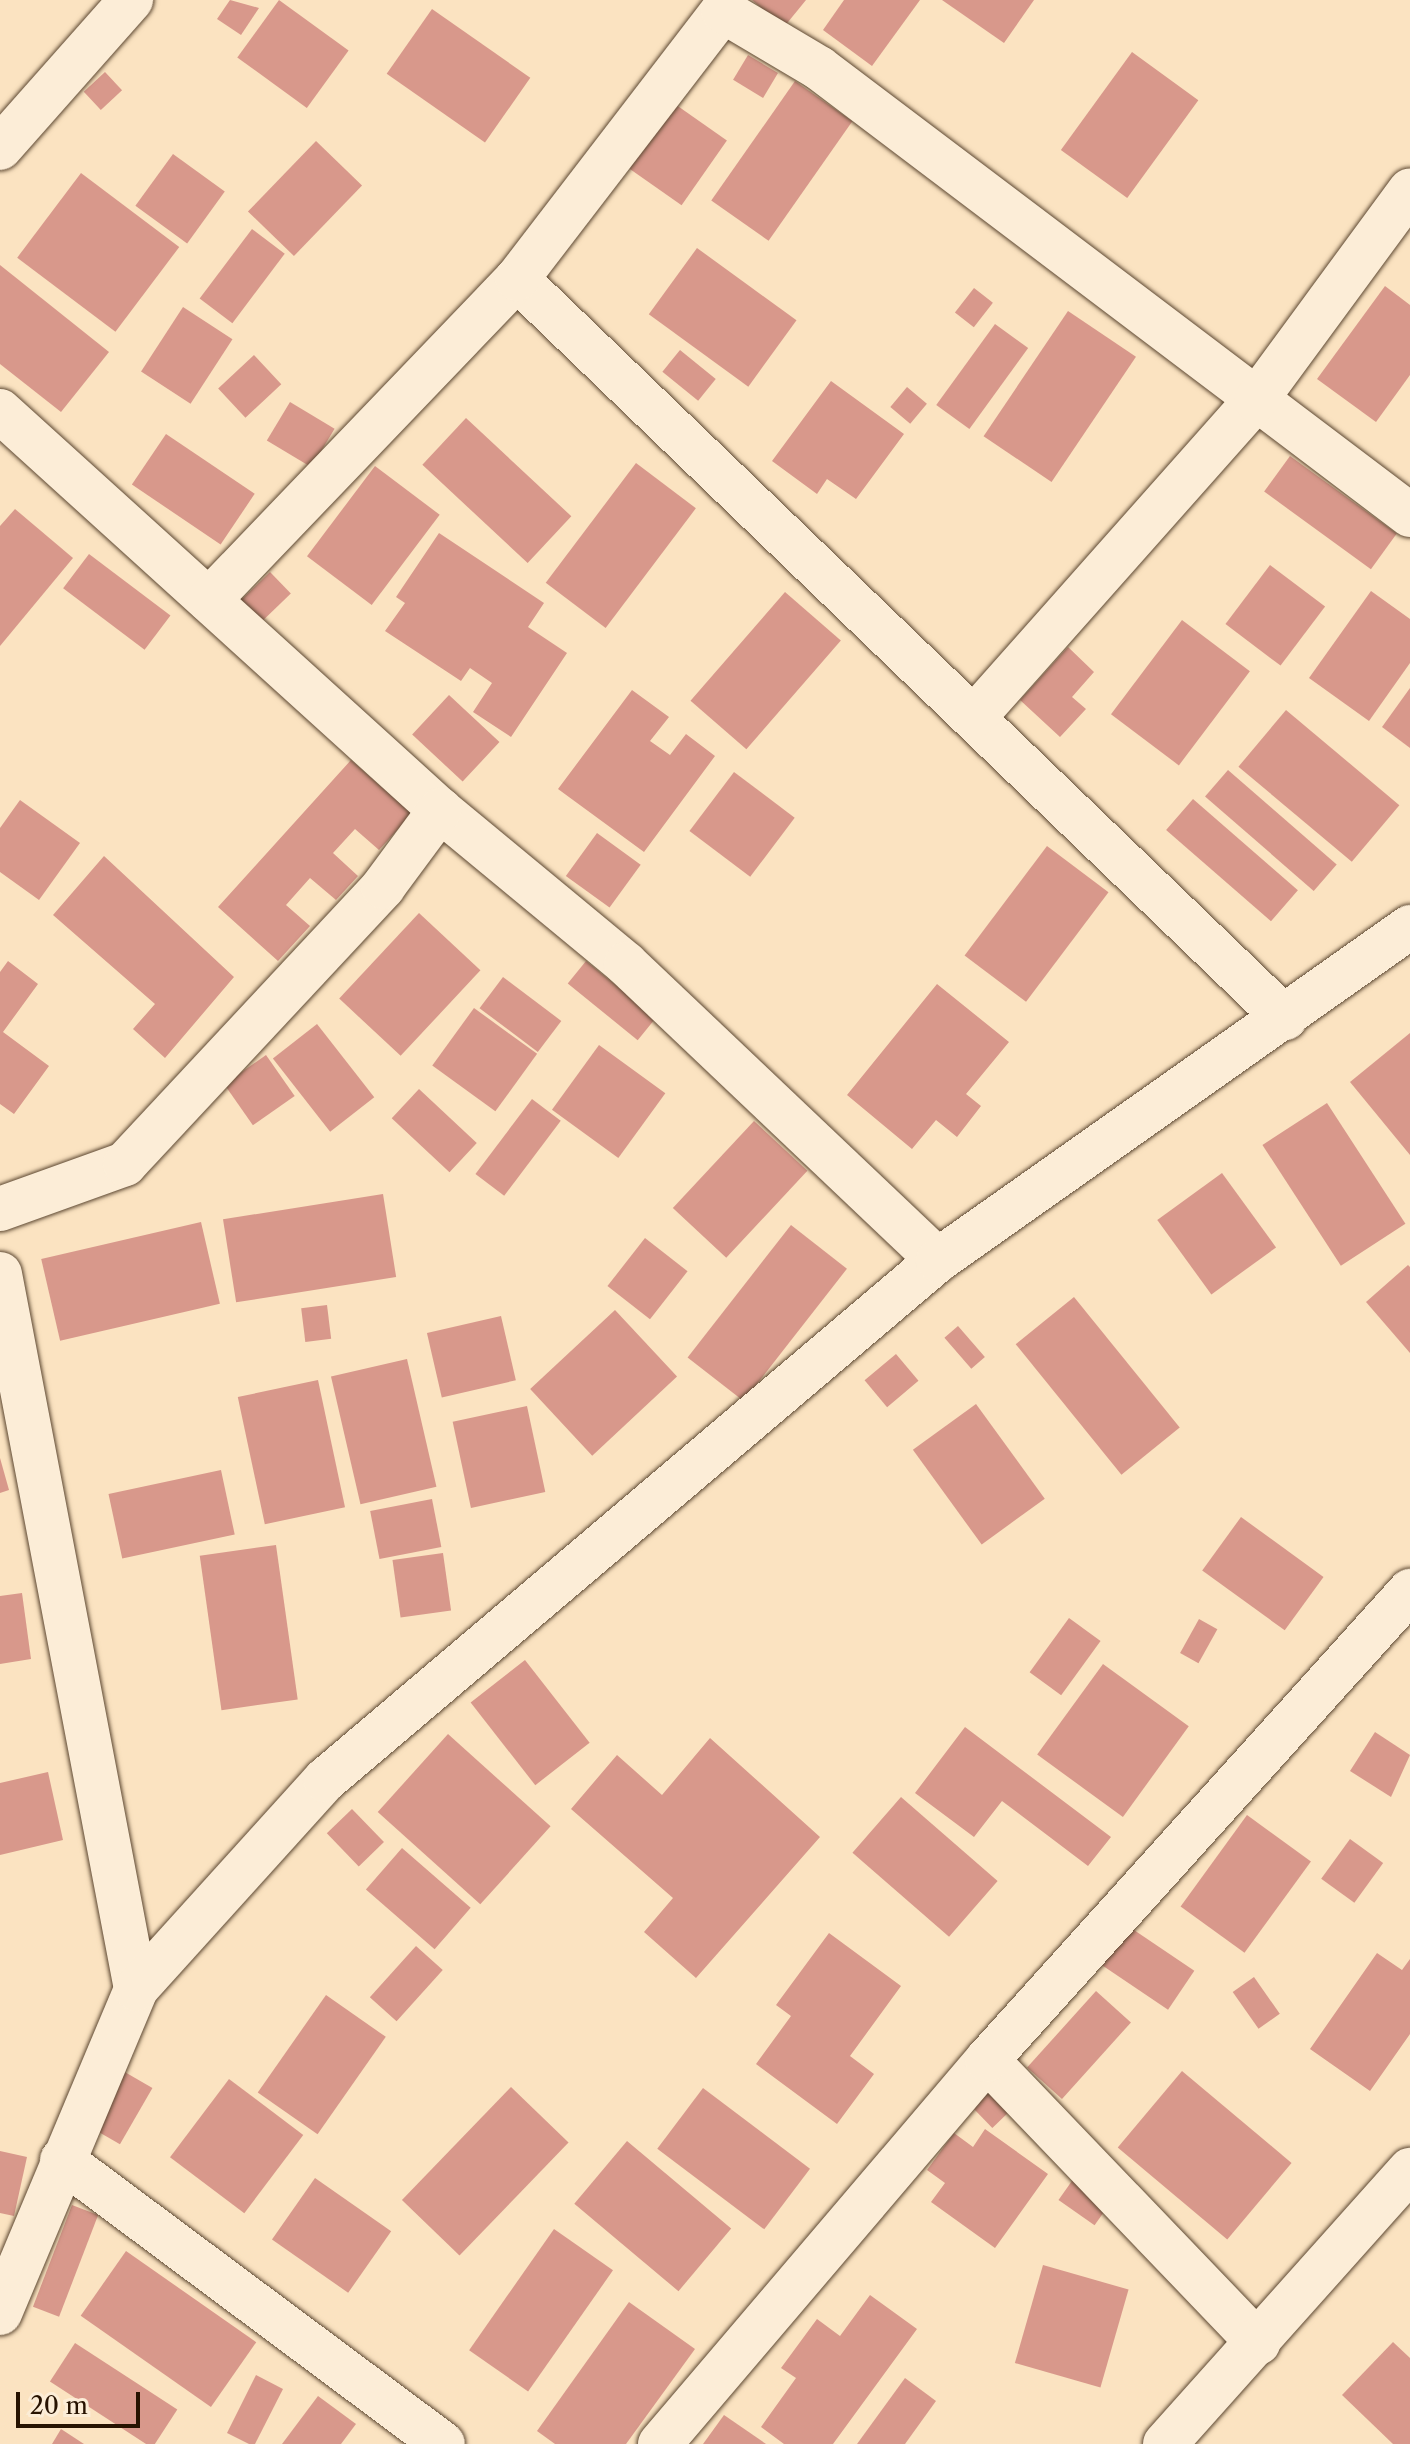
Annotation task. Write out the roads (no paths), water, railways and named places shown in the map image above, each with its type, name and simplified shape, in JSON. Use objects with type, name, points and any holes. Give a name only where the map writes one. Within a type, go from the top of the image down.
[{"type":"street","points":[[0,148],[131,0]]},
{"type":"street","points":[[209,600],[517,279],[723,11],[819,68],[1410,515]]},
{"type":"street","points":[[977,714],[1256,400],[1410,190]]},
{"type":"street","points":[[517,279],[977,714],[1285,1018]]},
{"type":"street","points":[[0,411],[440,810],[626,964],[938,1260]]},
{"type":"street","points":[[0,1209],[125,1164],[373,898],[440,810]]},
{"type":"street","points":[[2,2300],[136,1989],[325,1780],[938,1260],[1410,927]]},
{"type":"street","points":[[0,1274],[136,1989]]},
{"type":"street","points":[[660,2444],[987,2060],[1410,1591]]},
{"type":"street","points":[[987,2060],[1258,2343]]},
{"type":"street","points":[[62,2160],[443,2444]]},
{"type":"street","points":[[1165,2444],[1410,2170]]}]
